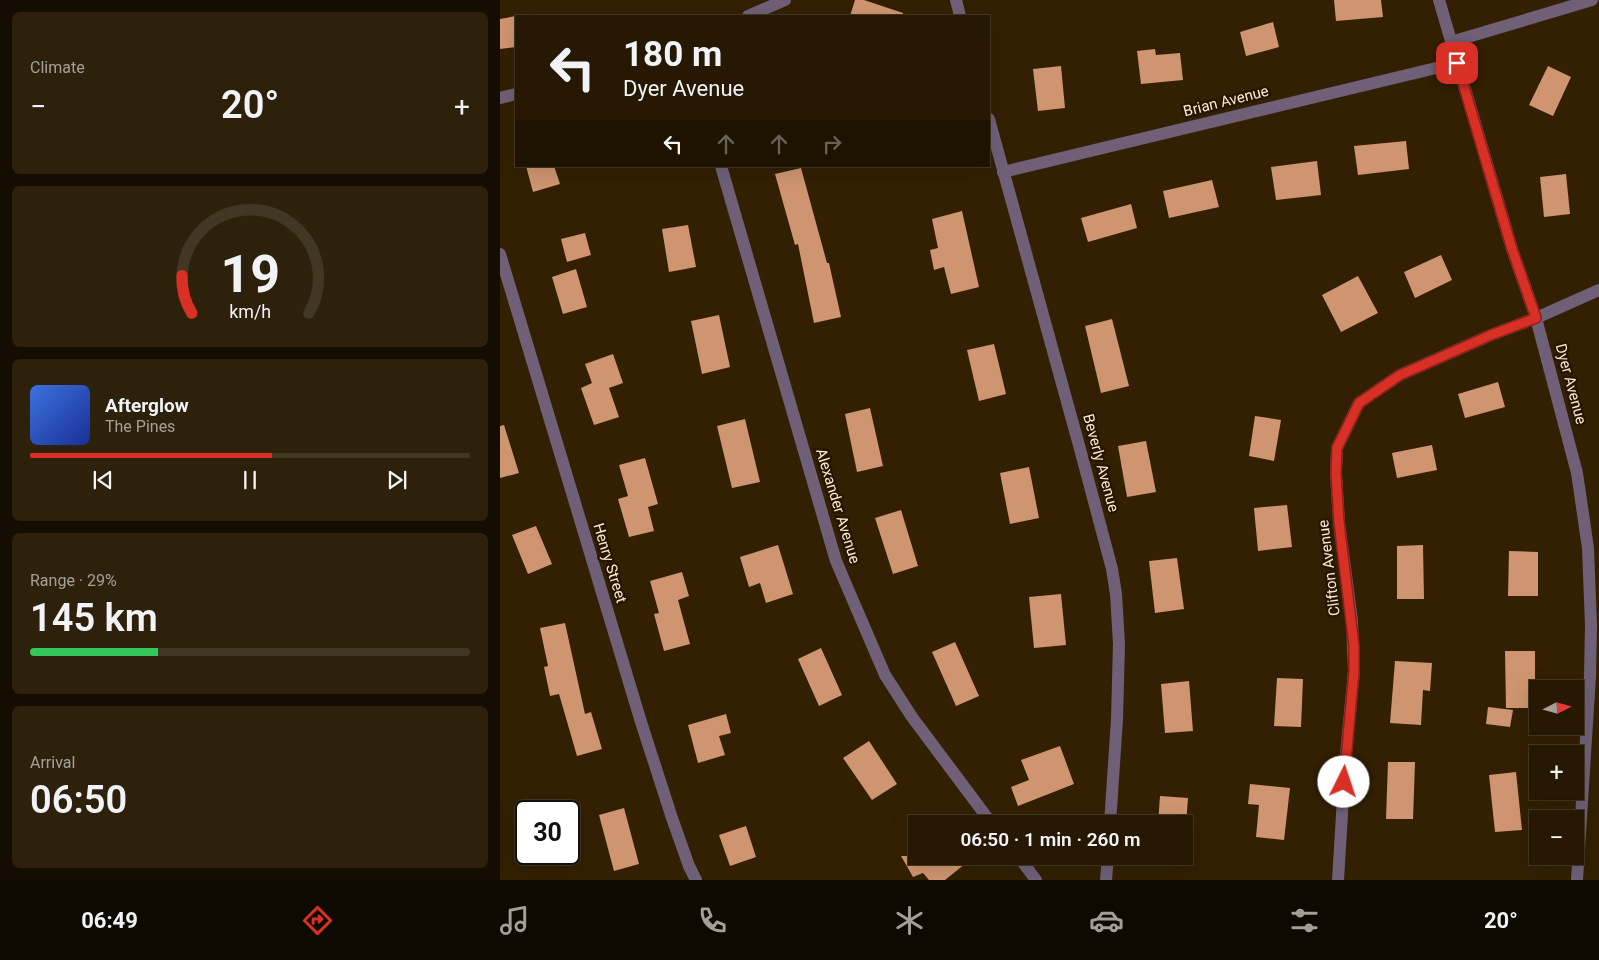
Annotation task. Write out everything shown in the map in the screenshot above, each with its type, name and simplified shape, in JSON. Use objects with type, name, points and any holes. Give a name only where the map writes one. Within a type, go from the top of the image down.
[{"type":"street","points":[[750,15],[785,0]]},
{"type":"street","points":[[956,0],[960,15]]},
{"type":"street","name":"Dyer Avenue","points":[[1439,0],[1512,249],[1536,318],[1577,474],[1588,548],[1594,696],[1577,880]]},
{"type":"street","points":[[1451,42],[1592,0]]},
{"type":"street","name":"Brian Avenue","points":[[1004,172],[1457,63]]},
{"type":"street","points":[[500,98],[515,94]]},
{"type":"street","name":"Beverly Avenue","points":[[990,123],[1080,449],[1113,578],[1120,644],[1110,815]]},
{"type":"street","name":"Alexander Avenue","points":[[721,167],[836,561],[886,675],[912,717],[985,815]]},
{"type":"street","name":"Henry Street","points":[[500,254],[641,722],[672,818],[696,880]]},
{"type":"street","name":"Clifton Avenue","points":[[1338,880],[1345,765],[1354,671],[1352,621],[1339,522],[1336,473],[1337,448],[1359,403],[1400,375],[1599,290]]},
{"type":"street","points":[[1025,865],[1036,880]]},
{"type":"street","points":[[1106,880],[1107,865]]},
{"type":"building","points":[[855,0],[864,0],[903,13],[903,15],[850,15]]},
{"type":"building","points":[[1334,0],[1381,0],[1383,17],[1336,21]]},
{"type":"building","points":[[515,16],[515,47],[500,49],[500,19]]},
{"type":"building","points":[[1273,22],[1279,47],[1246,56],[1240,32]]},
{"type":"building","points":[[1155,49],[1156,55],[1180,53],[1183,80],[1141,84],[1137,51]]},
{"type":"building","points":[[1061,66],[1065,108],[1038,111],[1033,69]]},
{"type":"building","points":[[1548,66],[1571,77],[1553,116],[1529,105]]},
{"type":"building","points":[[1406,141],[1409,169],[1358,175],[1354,146]]},
{"type":"building","points":[[1317,161],[1321,195],[1276,200],[1271,167]]},
{"type":"building","points":[[526,167],[554,167],[560,184],[533,192]]},
{"type":"building","points":[[801,168],[827,263],[829,263],[841,317],[814,323],[798,244],[795,245],[775,174]]},
{"type":"building","points":[[1566,174],[1570,214],[1544,217],[1540,177]]},
{"type":"building","points":[[1212,180],[1219,207],[1169,218],[1163,191]]},
{"type":"building","points":[[1131,204],[1137,228],[1088,242],[1081,218]]},
{"type":"building","points":[[962,211],[979,287],[951,294],[944,267],[934,270],[930,250],[938,248],[932,219]]},
{"type":"building","points":[[688,225],[696,267],[669,272],[662,229]]},
{"type":"building","points":[[585,233],[591,255],[567,262],[561,239]]},
{"type":"building","points":[[1441,255],[1452,280],[1415,298],[1404,272]]},
{"type":"building","points":[[576,269],[587,307],[563,314],[552,277]]},
{"type":"building","points":[[1358,276],[1378,313],[1341,332],[1322,295]]},
{"type":"building","points":[[719,315],[730,367],[702,374],[691,321]]},
{"type":"building","points":[[1112,319],[1129,386],[1101,393],[1085,326]]},
{"type":"building","points":[[994,344],[1006,394],[979,401],[967,350]]},
{"type":"building","points":[[613,354],[623,383],[609,388],[619,417],[594,425],[581,388],[592,383],[585,364]]},
{"type":"building","points":[[1498,382],[1505,407],[1465,418],[1458,394]]},
{"type":"building","points":[[870,408],[883,466],[857,472],[845,414]]},
{"type":"building","points":[[1255,416],[1281,420],[1274,461],[1249,456]]},
{"type":"building","points":[[745,419],[760,482],[732,488],[717,426]]},
{"type":"building","points":[[504,425],[519,473],[500,478],[500,426]]},
{"type":"building","points":[[1146,441],[1156,492],[1127,497],[1118,446]]},
{"type":"building","points":[[1432,445],[1437,470],[1397,478],[1392,453]]},
{"type":"building","points":[[645,458],[658,504],[648,507],[654,531],[629,537],[618,499],[628,496],[619,465]]},
{"type":"building","points":[[1029,467],[1039,518],[1010,524],[1000,473]]},
{"type":"building","points":[[1287,505],[1292,547],[1258,551],[1254,508]]},
{"type":"building","points":[[901,510],[918,566],[893,574],[875,518]]},
{"type":"building","points":[[536,526],[552,564],[528,574],[512,535]]},
{"type":"building","points":[[778,545],[793,594],[766,603],[760,583],[749,587],[740,557]]},
{"type":"building","points":[[1423,545],[1424,599],[1397,599],[1397,546]]},
{"type":"building","points":[[1509,551],[1538,552],[1538,596],[1508,596]]},
{"type":"building","points":[[1177,558],[1184,609],[1155,613],[1149,561]]},
{"type":"building","points":[[682,572],[689,596],[678,600],[690,644],[664,651],[654,614],[659,613],[650,581]]},
{"type":"building","points":[[1061,594],[1066,645],[1034,648],[1029,597]]},
{"type":"building","points":[[565,623],[585,714],[591,712],[602,749],[577,756],[559,694],[550,696],[544,667],[548,666],[540,628]]},
{"type":"building","points":[[955,642],[979,696],[956,706],[932,652]]},
{"type":"building","points":[[821,648],[842,695],[819,706],[798,659]]},
{"type":"building","points":[[1505,651],[1535,651],[1535,680],[1529,680],[1529,708],[1506,708]]},
{"type":"building","points":[[1395,661],[1432,663],[1430,691],[1423,690],[1421,725],[1390,723]]},
{"type":"building","points":[[1277,678],[1303,679],[1301,727],[1274,726]]},
{"type":"building","points":[[1189,681],[1193,731],[1165,733],[1161,684]]},
{"type":"building","points":[[1488,707],[1513,710],[1510,727],[1486,724]]},
{"type":"building","points":[[726,714],[731,733],[719,736],[725,755],[698,763],[688,725]]},
{"type":"building","points":[[869,741],[897,784],[872,800],[843,758]]},
{"type":"building","points":[[1060,746],[1074,784],[1018,806],[1011,787],[1029,780],[1021,760]]},
{"type":"building","points":[[1388,762],[1415,762],[1413,819],[1386,819]]},
{"type":"building","points":[[1516,772],[1522,830],[1495,832],[1489,775]]},
{"type":"building","points":[[1250,784],[1290,788],[1284,840],[1256,837],[1259,805],[1248,804]]},
{"type":"building","points":[[1160,796],[1188,798],[1187,815],[1159,815]]},
{"type":"building","points":[[624,808],[639,864],[614,871],[599,815]]},
{"type":"building","points":[[746,826],[756,857],[730,866],[719,835]]},
{"type":"building","points":[[901,856],[908,856],[908,865],[964,865],[945,880],[929,880],[923,873],[913,877]]},
{"type":"route","points":[[1344,782],[1354,671],[1354,646],[1339,522],[1336,473],[1337,448],[1359,403],[1400,375],[1491,335],[1536,318],[1512,249],[1457,63]]}]
